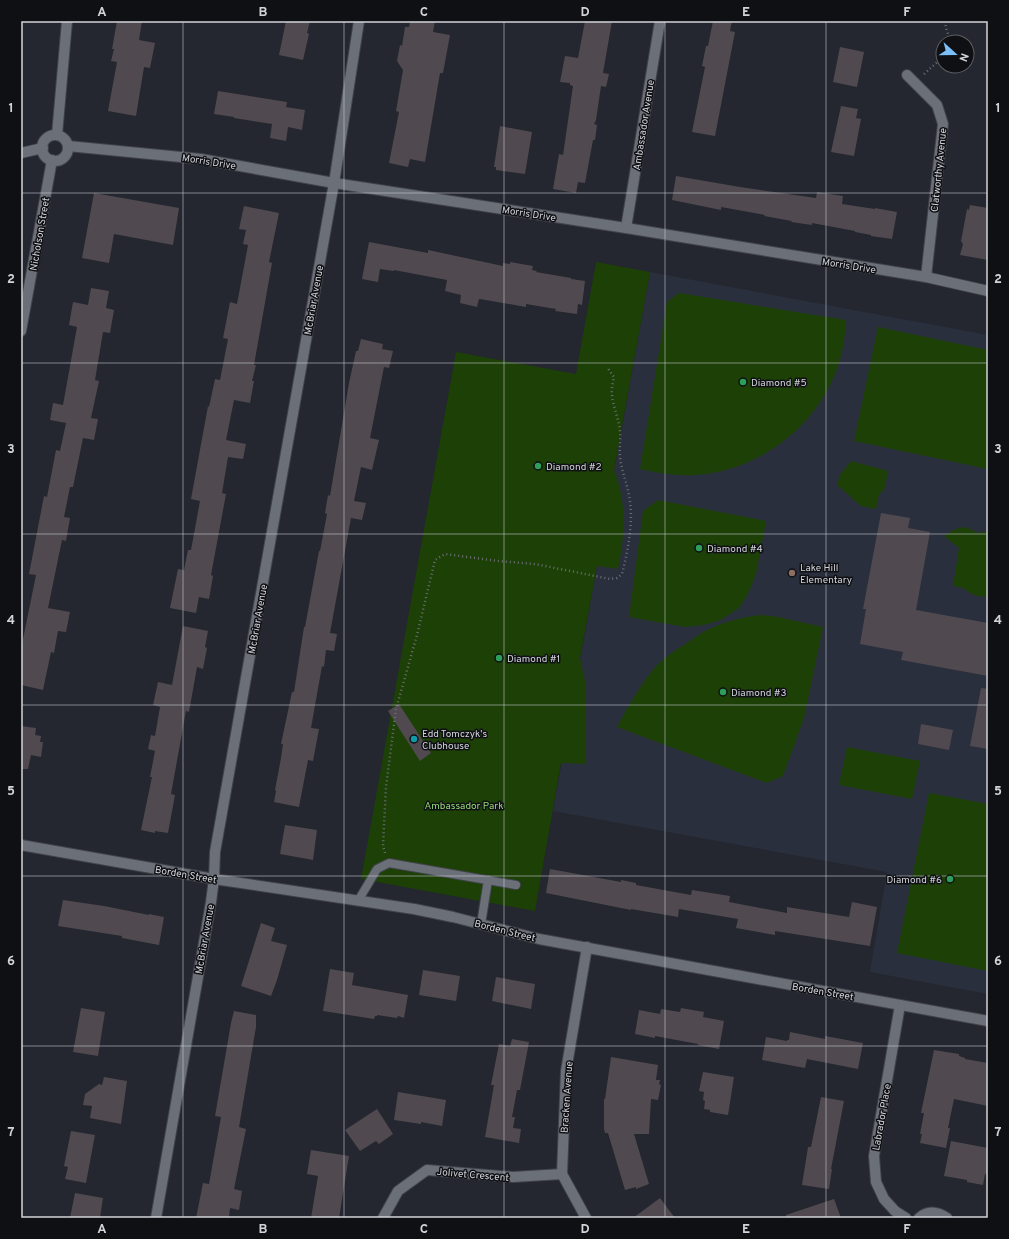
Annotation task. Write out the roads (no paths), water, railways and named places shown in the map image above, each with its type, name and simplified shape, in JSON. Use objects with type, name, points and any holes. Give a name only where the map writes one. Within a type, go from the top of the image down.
[{"type":"street","points":[[57,135],[68,21]]},
{"type":"street","name":"McBriar Avenue","points":[[156,1218],[214,879],[215,852],[334,183],[359,21]]},
{"type":"street","name":"Ambassador Avenue","points":[[626,228],[660,21]]},
{"type":"street","name":"Clatworthy Avenue","points":[[907,75],[937,105],[943,124],[926,278]]},
{"type":"street","points":[[54,135],[65,139],[68,146],[68,151],[64,158],[56,160],[52,160],[45,155],[43,148],[47,138],[54,135]]},
{"type":"street","name":"Morris Drive","points":[[68,146],[201,159],[334,183],[626,228],[926,278],[988,291]]},
{"type":"street","points":[[21,153],[43,148]]},
{"type":"street","name":"Nicholson Street","points":[[21,331],[52,160]]},
{"type":"street","name":"Borden Street","points":[[21,846],[214,879],[414,909],[539,939],[988,1021]]},
{"type":"street","name":"Bracken Avenue","points":[[562,1174],[566,1072],[587,947]]},
{"type":"street","name":"Labrador Place","points":[[900,1005],[874,1156],[876,1182],[884,1199],[895,1211],[906,1218]]},
{"type":"street","name":"Jolivet Crescent","points":[[383,1218],[398,1191],[427,1170],[513,1177],[562,1174]]},
{"type":"street","points":[[562,1174],[586,1218]]},
{"type":"street","points":[[919,1218],[930,1212],[940,1214],[947,1218]]},
{"type":"lane","points":[[358,901],[377,869],[389,863],[516,885]]},
{"type":"lane","points":[[481,924],[488,880]]},
{"type":"place","name":"Diamond #5","points":[[743,382]]},
{"type":"place","name":"Diamond #2","points":[[538,466]]},
{"type":"place","name":"Diamond #4","points":[[699,548]]},
{"type":"place","name":"Lake Hill Elementary","points":[[792,573]]},
{"type":"place","name":"Diamond #1","points":[[499,658]]},
{"type":"place","name":"Diamond #3","points":[[723,692]]},
{"type":"place","name":"Edd Tomczyk's Clubhouse","points":[[414,739]]},
{"type":"place","name":"Diamond #6","points":[[950,879]]},
{"type":"park label","name":"Ambassador Park","points":[[464,805]]}]
